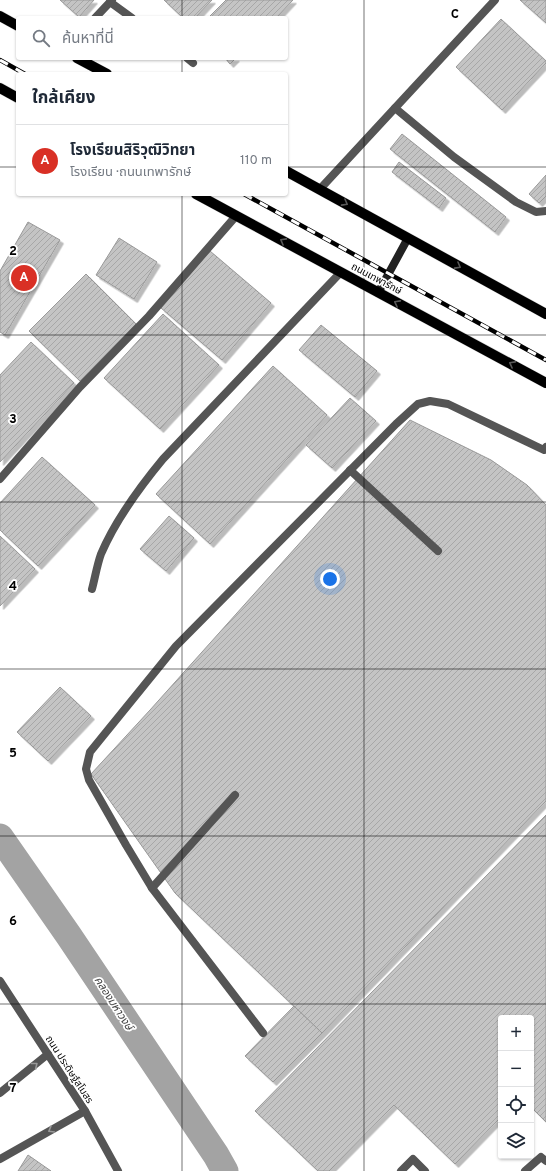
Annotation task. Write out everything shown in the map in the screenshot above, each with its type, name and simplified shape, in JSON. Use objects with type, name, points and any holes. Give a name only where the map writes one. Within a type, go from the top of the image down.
[{"type":"main road","points":[[0,16],[16,25]]},
{"type":"main road","points":[[81,60],[102,72]]},
{"type":"main road","points":[[0,88],[16,97]]},
{"type":"main road","points":[[288,172],[546,314]]},
{"type":"main road","name":"ถนนเทพารักษ์","points":[[200,196],[546,383]]},
{"type":"main road","points":[[378,292],[408,238]]},
{"type":"street","points":[[320,189],[495,0]]},
{"type":"street","points":[[98,16],[111,1],[130,16]]},
{"type":"street","points":[[395,108],[454,157],[516,202],[536,212],[546,211]]},
{"type":"street","points":[[0,479],[80,387],[149,316],[236,216]]},
{"type":"street","points":[[92,589],[101,554],[118,521],[138,490],[163,459],[341,272]]},
{"type":"street","points":[[263,1033],[152,888],[89,780],[86,769],[90,752],[176,646],[396,424],[418,404],[430,401],[448,404],[545,450]]},
{"type":"street","points":[[350,470],[438,551]]},
{"type":"street","points":[[152,888],[235,795]]},
{"type":"street","name":"ถนน ประดิษฐ์สโมสร","points":[[0,981],[85,1111],[118,1171]]},
{"type":"street","points":[[0,1093],[48,1054]]},
{"type":"street","points":[[0,1159],[85,1111]]},
{"type":"street","points":[[525,1171],[541,1157],[546,1161]]},
{"type":"street","points":[[401,1171],[413,1159],[425,1171]]},
{"type":"building","points":[[60,0],[94,0],[80,16],[78,16]]},
{"type":"building","points":[[164,0],[212,0],[197,16],[181,16]]},
{"type":"building","points":[[226,0],[293,0],[278,16],[210,16]]},
{"type":"building","points":[[520,0],[546,0],[546,23]]},
{"type":"building","points":[[501,19],[546,61],[546,63],[502,110],[456,67]]},
{"type":"building","points":[[227,60],[234,60],[230,64]]},
{"type":"building","points":[[402,134],[506,217],[495,232],[390,149]]},
{"type":"building","points":[[399,162],[446,198],[439,208],[392,172]]},
{"type":"building","points":[[546,175],[546,196],[539,203],[529,194]]},
{"type":"building","points":[[28,222],[60,240],[5,335],[0,332],[0,271]]},
{"type":"building","points":[[119,238],[157,262],[134,299],[96,275]]},
{"type":"building","points":[[210,251],[271,303],[222,360],[161,308]]},
{"type":"building","points":[[86,274],[136,324],[80,381],[29,331]]},
{"type":"building","points":[[163,314],[219,365],[160,429],[104,378]]},
{"type":"building","points":[[321,325],[377,371],[355,397],[299,350]]},
{"type":"building","points":[[31,342],[74,383],[0,462],[0,375]]},
{"type":"building","points":[[273,366],[327,415],[210,544],[156,494]]},
{"type":"building","points":[[350,398],[376,421],[332,468],[306,445]]},
{"type":"building","points":[[410,420],[491,460],[527,485],[546,505],[546,801],[322,1033],[175,893],[91,774]]},
{"type":"building","points":[[42,457],[95,505],[38,566],[0,530],[0,503]]},
{"type":"building","points":[[169,516],[194,538],[166,571],[140,549]]},
{"type":"building","points":[[0,536],[35,569],[0,606]]},
{"type":"building","points":[[60,687],[91,716],[48,761],[17,732]]},
{"type":"building","points":[[546,815],[546,1122],[534,1110],[534,1015],[498,1015],[498,1120],[455,1164],[394,1105],[329,1171],[318,1171],[255,1111]]},
{"type":"building","points":[[294,1006],[322,1033],[273,1082],[245,1056]]},
{"type":"building","points":[[28,1155],[51,1171],[18,1171]]},
{"type":"waterway","name":"คลองมหาวงษ์","points":[[0,837],[69,936],[216,1155],[225,1171]]},
{"type":"railway","points":[[0,60],[21,72]]},
{"type":"railway","points":[[248,196],[546,360]]},
{"type":"place","name":"โรงเรียนสิริวุฒิวิทยา","points":[[24,278]]}]
